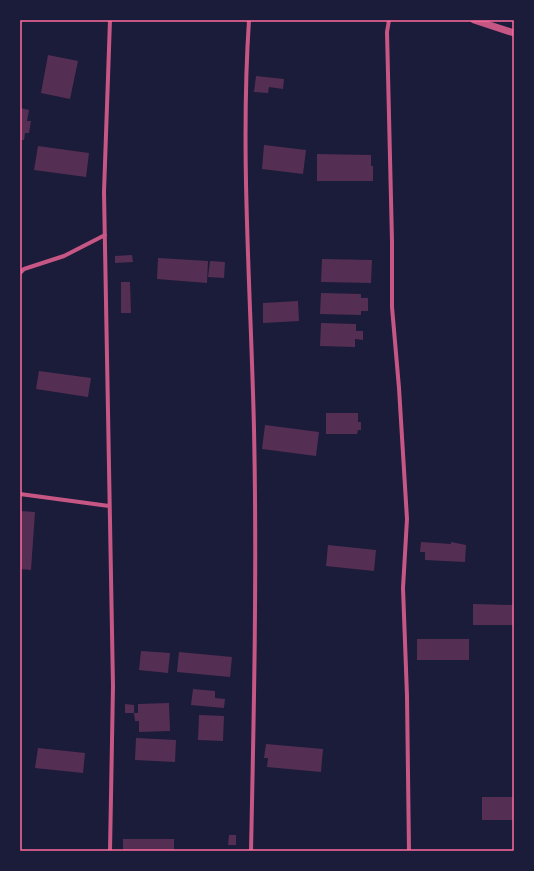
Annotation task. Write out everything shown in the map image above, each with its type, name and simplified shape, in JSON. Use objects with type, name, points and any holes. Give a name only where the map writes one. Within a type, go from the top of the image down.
[{"type":"street","points":[[110,20],[104,192],[113,686],[110,851]]},
{"type":"street","points":[[249,20],[246,64],[247,261],[255,497],[251,851]]},
{"type":"street","points":[[389,20],[387,32],[392,307],[399,388],[407,518],[403,588],[408,712],[409,851]]},
{"type":"street","points":[[474,20],[514,33]]},
{"type":"street","points":[[20,273],[24,269],[64,256],[105,235]]},
{"type":"street","points":[[20,494],[109,506]]},
{"type":"building","points":[[48,55],[78,61],[70,99],[41,93]]},
{"type":"building","points":[[256,76],[284,79],[283,89],[269,87],[268,93],[254,92]]},
{"type":"building","points":[[20,108],[29,110],[27,121],[31,121],[29,133],[25,133],[24,140],[20,140]]},
{"type":"building","points":[[264,145],[306,150],[303,174],[262,169]]},
{"type":"building","points":[[38,146],[89,153],[86,177],[34,170]]},
{"type":"building","points":[[317,154],[371,155],[373,181],[317,181]]},
{"type":"building","points":[[132,255],[133,262],[115,263],[115,256]]},
{"type":"building","points":[[158,258],[208,261],[207,283],[157,279]]},
{"type":"building","points":[[322,259],[372,260],[371,283],[321,282]]},
{"type":"building","points":[[210,261],[225,262],[224,278],[208,277]]},
{"type":"building","points":[[121,282],[130,282],[131,313],[121,313]]},
{"type":"building","points":[[321,293],[361,294],[361,298],[368,298],[368,311],[361,311],[361,315],[320,314]]},
{"type":"building","points":[[298,301],[299,321],[263,323],[263,303]]},
{"type":"building","points":[[321,323],[356,324],[356,331],[363,331],[363,340],[355,339],[355,347],[320,346]]},
{"type":"building","points":[[39,371],[91,378],[88,397],[36,389]]},
{"type":"building","points":[[326,413],[358,413],[358,422],[361,422],[361,430],[358,430],[357,434],[326,434]]},
{"type":"building","points":[[265,425],[319,432],[316,456],[262,449]]},
{"type":"building","points":[[20,511],[35,512],[31,570],[20,569]]},
{"type":"building","points":[[421,542],[451,544],[451,542],[466,545],[465,562],[425,560],[425,552],[420,552]]},
{"type":"building","points":[[328,545],[376,550],[374,571],[326,566]]},
{"type":"building","points":[[473,604],[514,605],[514,625],[473,625]]},
{"type":"building","points":[[417,639],[469,639],[469,660],[417,660]]},
{"type":"building","points":[[141,651],[170,653],[168,673],[139,670]]},
{"type":"building","points":[[179,652],[232,657],[230,677],[177,672]]},
{"type":"building","points":[[193,689],[215,691],[215,698],[225,699],[224,708],[191,705]]},
{"type":"building","points":[[169,703],[170,731],[139,732],[139,721],[135,721],[134,713],[138,713],[138,704]]},
{"type":"building","points":[[125,704],[134,705],[134,713],[125,713]]},
{"type":"building","points":[[199,715],[224,716],[223,741],[198,740]]},
{"type":"building","points":[[136,738],[176,740],[175,762],[135,760]]},
{"type":"building","points":[[266,744],[323,749],[321,772],[267,767],[268,758],[264,758]]},
{"type":"building","points":[[38,748],[85,753],[83,773],[35,768]]},
{"type":"building","points":[[482,797],[514,797],[514,820],[482,820]]},
{"type":"building","points":[[229,835],[236,835],[236,845],[228,845]]},
{"type":"building","points":[[123,839],[174,839],[174,851],[123,851]]}]
